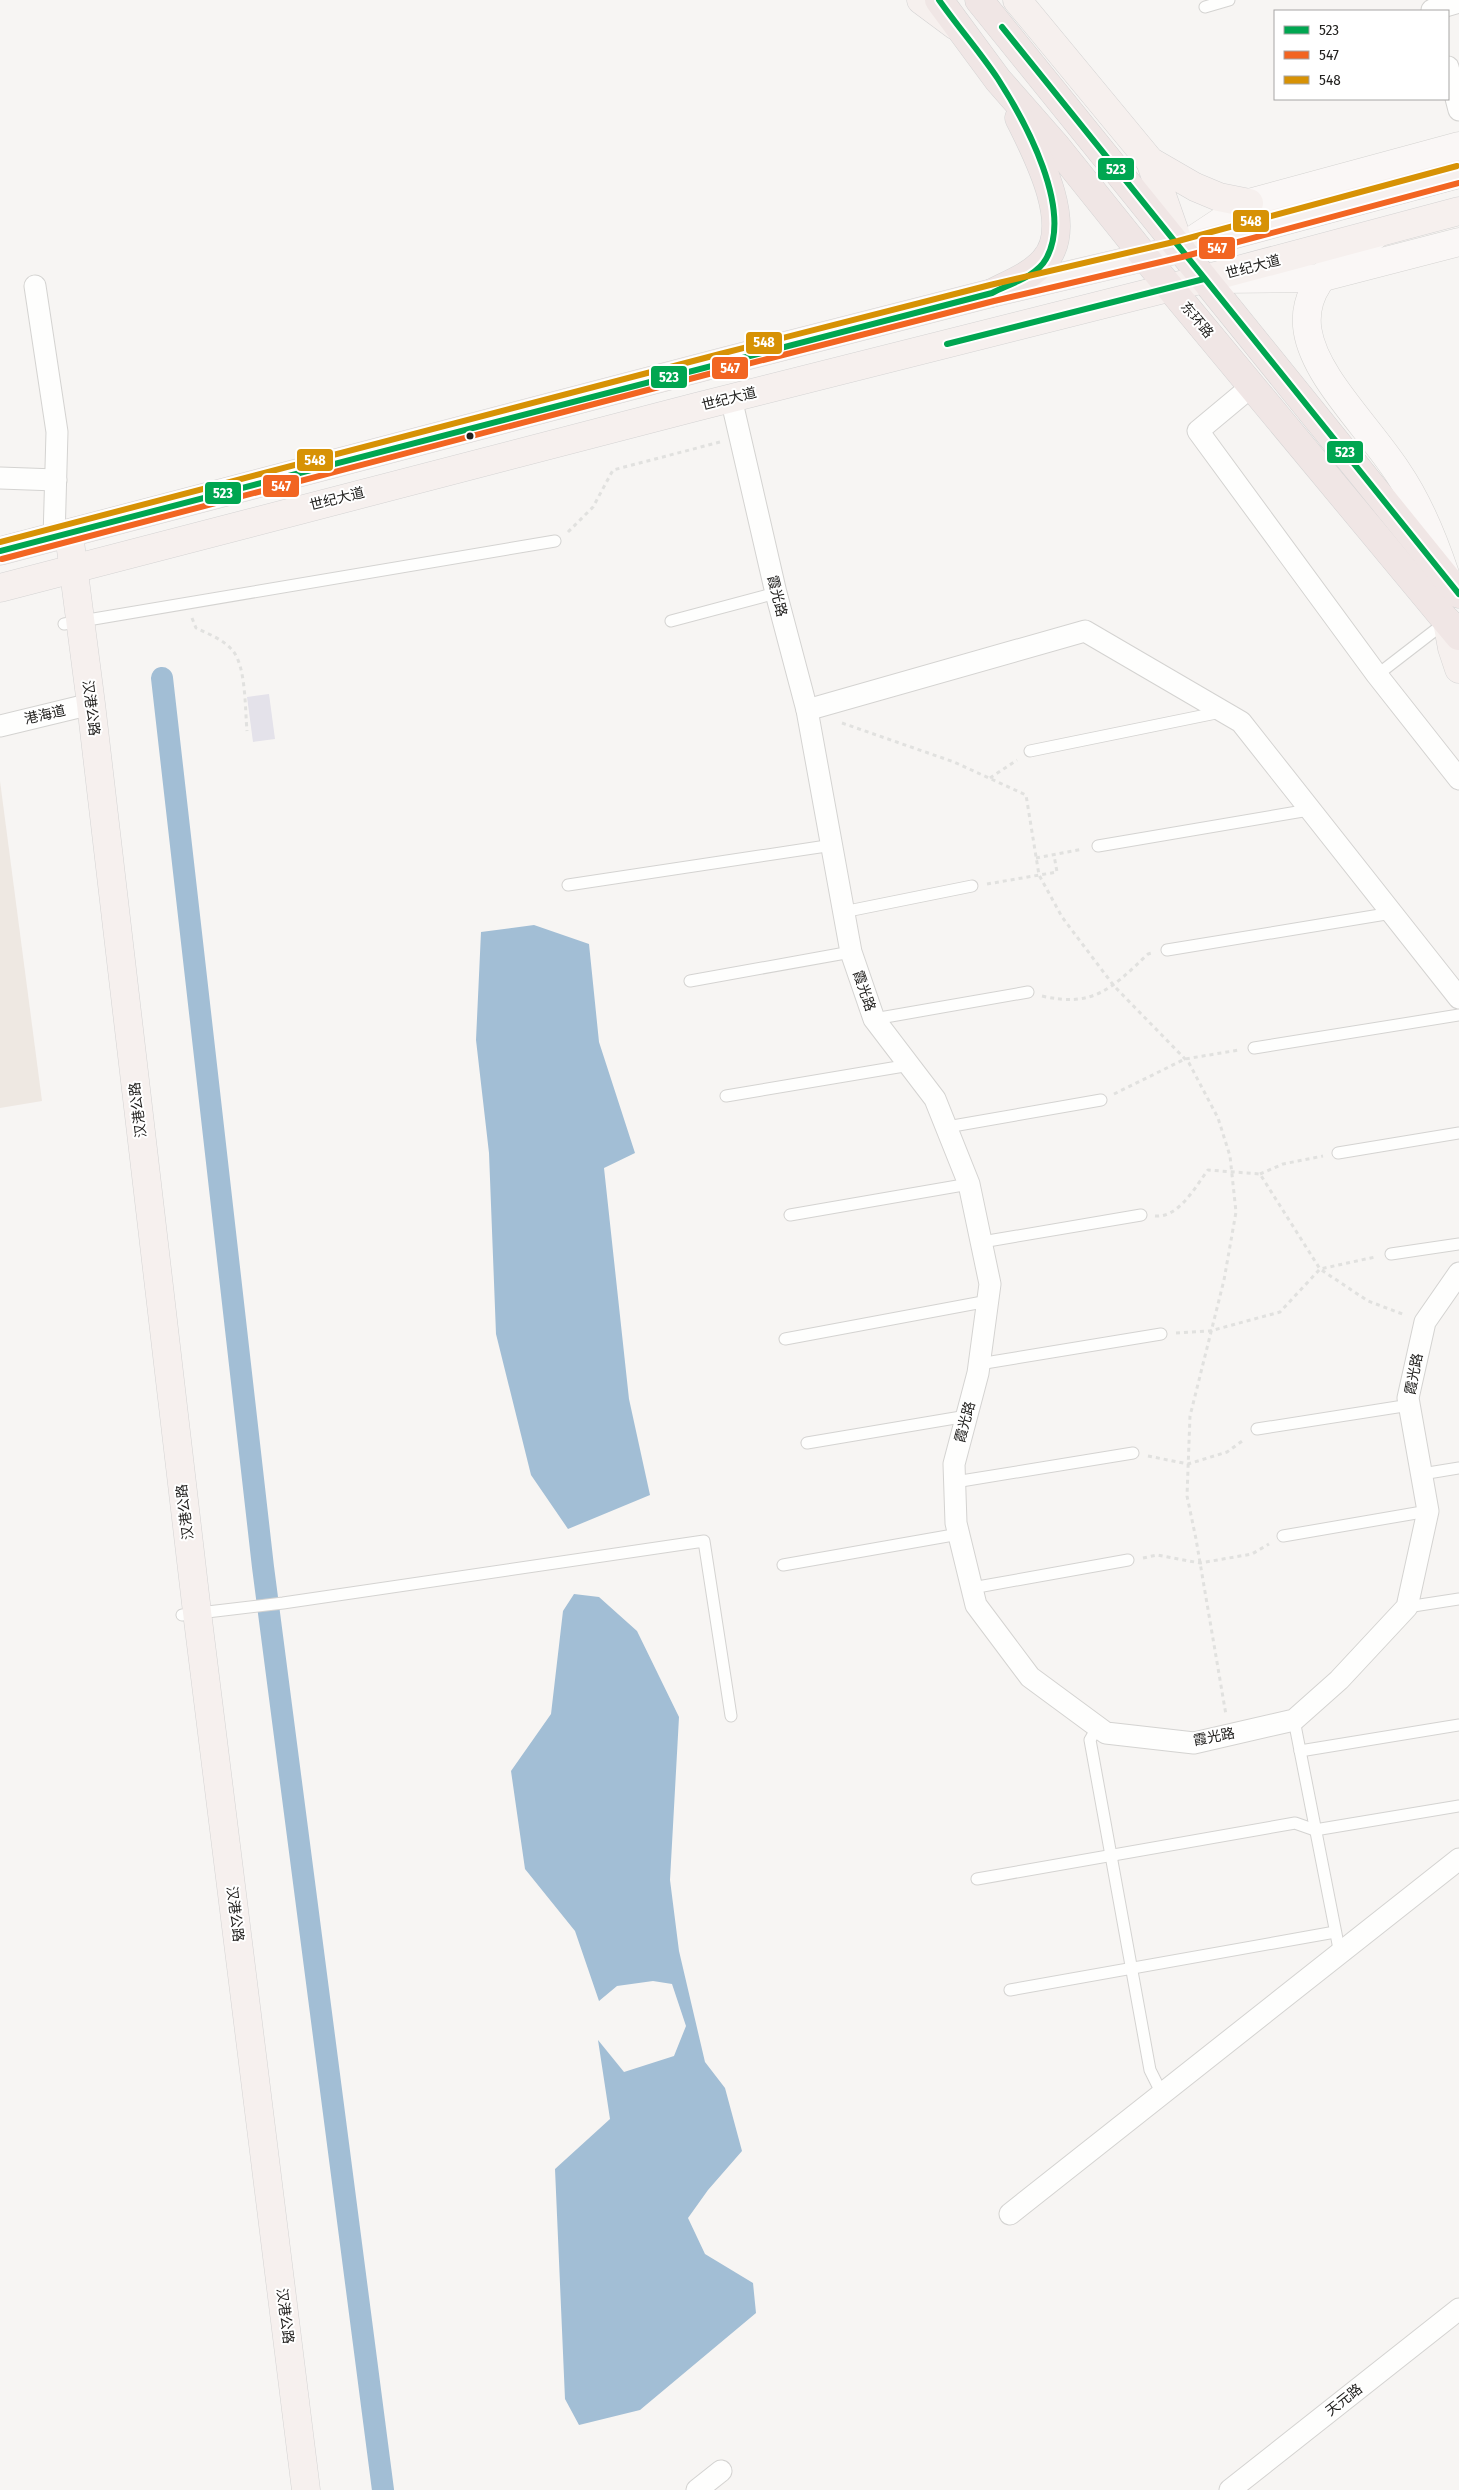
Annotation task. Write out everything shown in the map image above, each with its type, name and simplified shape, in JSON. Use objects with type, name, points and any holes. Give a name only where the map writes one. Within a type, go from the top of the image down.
[{"type":"highway","name":"东环路","points":[[939,0],[998,80],[1056,146],[1170,288],[1453,628]]},
{"type":"highway","points":[[980,0],[1204,279],[1456,579]]},
{"type":"highway","points":[[992,293],[1028,274],[1045,261],[1053,246],[1056,232],[1055,213],[1041,163],[998,80]]},
{"type":"main road","points":[[921,0],[958,28]]},
{"type":"main road","points":[[1017,0],[1150,161],[1180,249]]},
{"type":"main road","points":[[1180,249],[1249,203],[1459,146]]},
{"type":"main road","points":[[1150,161],[1211,194],[1249,203]]},
{"type":"main road","points":[[0,551],[722,362],[992,293],[1180,249],[1447,177]]},
{"type":"main road","name":"世纪大道","points":[[0,588],[731,398],[1170,288],[1459,210]]},
{"type":"main road","points":[[1382,231],[1352,248],[1335,261],[1320,278],[1307,307],[1308,335],[1316,361],[1330,384],[1397,470],[1412,494],[1436,547],[1456,579]]},
{"type":"main road","points":[[1204,279],[1320,278],[1459,242]]},
{"type":"main road","name":"汉港公路","points":[[61,536],[83,706],[190,1613],[288,2490]]},
{"type":"main road","points":[[1453,628],[1452,648],[1459,669]]},
{"type":"main road","name":"汉港公路","points":[[190,1613],[306,2490]]},
{"type":"street","points":[[1431,7],[1459,2]]},
{"type":"street","points":[[1449,71],[1459,110]]},
{"type":"street","points":[[1447,177],[1459,153]]},
{"type":"street","points":[[34,286],[57,432],[56,480],[61,536]]},
{"type":"street","points":[[1252,386],[1198,431],[1377,676],[1459,779]]},
{"type":"street","name":"霞光路","points":[[731,398],[776,593],[807,710],[851,952],[874,1019],[935,1099],[969,1184],[990,1284],[979,1364],[954,1464],[956,1523],[976,1605],[1030,1677],[1106,1733],[1194,1743],[1294,1720],[1340,1680],[1407,1607],[1428,1511],[1408,1398],[1425,1322],[1459,1273]]},
{"type":"street","points":[[0,478],[56,480]]},
{"type":"street","points":[[807,710],[1085,631],[1240,722],[1459,998]]},
{"type":"street","name":"港海道","points":[[0,726],[83,706]]},
{"type":"street","points":[[1010,2214],[1459,1859]]},
{"type":"street","name":"天元路","points":[[1230,2490],[1459,2309]]},
{"type":"street","points":[[697,2490],[721,2471]]},
{"type":"lane","points":[[1205,7],[1229,0]]},
{"type":"lane","points":[[72,622],[555,541]]},
{"type":"lane","points":[[671,621],[776,593]]},
{"type":"lane","points":[[1377,676],[1453,628]]},
{"type":"lane","points":[[1030,751],[1222,711]]},
{"type":"lane","points":[[1098,846],[1309,810]]},
{"type":"lane","points":[[568,885],[832,845]]},
{"type":"lane","points":[[843,912],[972,886]]},
{"type":"lane","points":[[1167,950],[1392,913]]},
{"type":"lane","points":[[690,981],[851,952]]},
{"type":"lane","points":[[874,1019],[1028,992]]},
{"type":"lane","points":[[1254,1048],[1459,1015]]},
{"type":"lane","points":[[726,1096],[910,1066]]},
{"type":"lane","points":[[947,1127],[1101,1100]]},
{"type":"lane","points":[[1338,1153],[1459,1133]]},
{"type":"lane","points":[[790,1215],[969,1184]]},
{"type":"lane","points":[[982,1242],[1142,1216]]},
{"type":"lane","points":[[1391,1254],[1459,1244]]},
{"type":"lane","points":[[785,1340],[988,1301]]},
{"type":"lane","points":[[979,1364],[1162,1334]]},
{"type":"lane","points":[[1257,1429],[1410,1405]]},
{"type":"lane","points":[[808,1443],[967,1416]]},
{"type":"lane","points":[[955,1482],[1133,1454]]},
{"type":"lane","points":[[1422,1474],[1459,1468]]},
{"type":"lane","points":[[1283,1536],[1428,1511]]},
{"type":"lane","points":[[783,1565],[959,1534]]},
{"type":"lane","points":[[190,1613],[283,1603],[704,1541],[731,1716]]},
{"type":"lane","points":[[972,1588],[1128,1560]]},
{"type":"lane","points":[[1407,1607],[1459,1599]]},
{"type":"lane","points":[[1294,1720],[1340,1954]]},
{"type":"lane","points":[[1300,1751],[1459,1725]]},
{"type":"lane","points":[[1098,1726],[1090,1740],[1110,1856],[1150,2070],[1162,2094]]},
{"type":"lane","points":[[977,1879],[1295,1823],[1315,1830],[1459,1806]]},
{"type":"lane","points":[[1010,1990],[1132,1970],[1335,1932]]},
{"type":"path","points":[[555,541],[567,533],[594,507],[614,470],[739,437]]},
{"type":"path","points":[[187,604],[196,628],[220,640],[232,650],[240,662],[247,731]]},
{"type":"path","points":[[807,710],[954,762],[1026,795],[1039,875],[1062,916],[1114,986],[1185,1059],[1218,1118],[1230,1156],[1236,1212],[1224,1280],[1190,1416],[1187,1496],[1229,1735]]},
{"type":"path","points":[[990,778],[1030,751]]},
{"type":"path","points":[[1036,858],[1098,846]]},
{"type":"path","points":[[972,886],[1057,872],[1054,855]]},
{"type":"path","points":[[1028,992],[1058,1000],[1087,999],[1114,986],[1148,954],[1167,950]]},
{"type":"path","points":[[1101,1100],[1185,1059],[1254,1048]]},
{"type":"path","points":[[1142,1216],[1162,1217],[1181,1205],[1208,1170],[1232,1170],[1260,1174],[1283,1164],[1338,1153]]},
{"type":"path","points":[[1260,1174],[1320,1270],[1368,1301],[1425,1322]]},
{"type":"path","points":[[1162,1334],[1210,1331],[1280,1312],[1320,1270],[1391,1254]]},
{"type":"path","points":[[1133,1454],[1188,1464],[1227,1452],[1257,1429]]},
{"type":"path","points":[[1128,1560],[1156,1555],[1200,1563],[1252,1554],[1283,1536]]},
{"type":"shaded area","points":[[0,781],[42,1101],[0,1108]]},
{"type":"water","points":[[534,925],[589,944],[599,1042],[635,1153],[604,1168],[629,1399],[650,1495],[568,1529],[531,1475],[496,1334],[489,1153],[476,1040],[481,932]]},
{"type":"water","points":[[574,1594],[599,1597],[637,1631],[679,1717],[670,1880],[679,1951],[705,2062],[725,2088],[742,2151],[708,2190],[688,2218],[705,2254],[753,2283],[756,2313],[640,2410],[579,2425],[565,2399],[555,2169],[610,2119],[598,2040],[624,2072],[674,2056],[686,2026],[672,1984],[653,1981],[617,1986],[599,2001],[575,1931],[525,1869],[511,1771],[551,1714],[563,1611]]},
{"type":"building","points":[[269,694],[275,739],[253,742],[247,697]]},
{"type":"waterway","points":[[162,678],[263,1567],[383,2490]]},
{"type":"transit line","name":"523","points":[[0,551],[992,293],[1036,271],[1046,259],[1053,239],[1054,216],[1043,166],[1021,118],[998,79],[939,0]]},
{"type":"transit line","name":"523","points":[[1002,27],[1459,594]]},
{"type":"transit line","name":"548","points":[[0,542],[990,285],[1178,241],[1457,166]]},
{"type":"transit line","name":"547","points":[[2,559],[724,370],[994,301],[1182,257],[1459,183]]},
{"type":"transit line","name":"523","points":[[947,344],[1204,279]]}]
